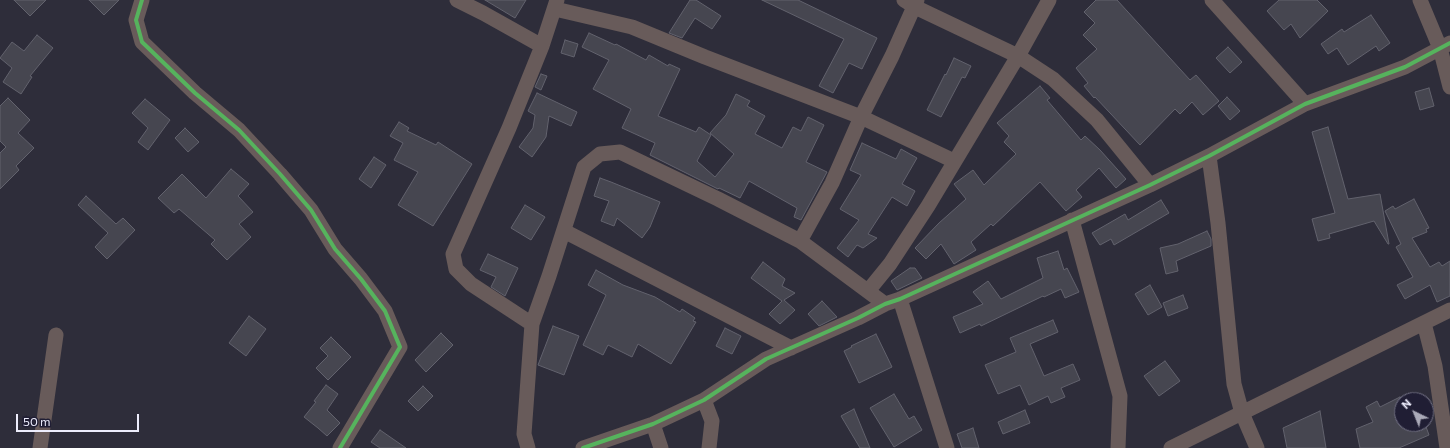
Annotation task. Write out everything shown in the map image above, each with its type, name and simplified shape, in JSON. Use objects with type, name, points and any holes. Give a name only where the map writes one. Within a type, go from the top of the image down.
[{"type":"street","points":[[142,0],[136,20],[142,42],[195,93],[239,130],[280,174],[311,210],[335,249],[361,279],[385,311],[400,347],[340,448]]},
{"type":"street","points":[[457,0],[542,46]]},
{"type":"street","points":[[868,291],[890,264],[928,206],[1018,56],[1049,0]]},
{"type":"street","points":[[1212,0],[1305,104]]},
{"type":"street","points":[[1420,0],[1445,46],[1450,87]]},
{"type":"street","points":[[800,241],[832,183],[861,117],[892,56],[912,2],[1018,56],[1053,79],[1097,120],[1150,185]]},
{"type":"street","points":[[532,324],[471,284],[456,270],[453,254],[509,128],[542,46],[556,5],[632,27],[705,57],[861,117],[954,161]]},
{"type":"street","points":[[583,448],[653,424],[704,400],[766,359],[1150,185],[1209,156],[1305,104],[1405,67],[1445,46]]},
{"type":"street","points":[[528,448],[524,434],[532,324],[584,167],[600,154],[620,152],[718,199],[800,241],[886,304]]},
{"type":"street","points":[[1209,156],[1218,223],[1234,384],[1242,413],[1257,448]]},
{"type":"street","points":[[1072,220],[1120,396],[1118,448]]},
{"type":"street","points":[[564,231],[791,348]]},
{"type":"street","points":[[900,299],[947,448]]},
{"type":"street","points":[[1171,448],[1450,310]]},
{"type":"street","points":[[1424,323],[1435,366],[1447,448]]},
{"type":"street","points":[[40,448],[56,335]]},
{"type":"street","points":[[704,400],[712,421],[709,448]]},
{"type":"street","points":[[653,424],[661,448]]},
{"type":"building","points":[[14,0],[46,0],[30,16]]},
{"type":"building","points":[[89,0],[119,0],[104,15]]},
{"type":"building","points":[[485,0],[526,0],[515,18]]},
{"type":"building","points":[[690,0],[696,0],[721,16],[712,29],[695,18],[682,38],[669,33]]},
{"type":"building","points":[[762,0],[798,0],[877,38],[862,69],[849,63],[833,93],[819,86],[844,39]]},
{"type":"building","points":[[1096,0],[1117,0],[1190,80],[1196,75],[1219,101],[1203,115],[1192,102],[1180,114],[1175,109],[1140,145],[1084,86],[1088,83],[1076,68],[1097,49],[1083,35],[1095,23],[1084,12]]},
{"type":"building","points":[[1279,0],[1317,0],[1328,11],[1300,38],[1291,24],[1284,30],[1267,11]]},
{"type":"building","points":[[1371,15],[1390,43],[1379,51],[1376,46],[1348,65],[1337,48],[1328,54],[1321,44],[1342,29],[1344,32]]},
{"type":"building","points":[[589,33],[615,45],[616,44],[646,60],[649,55],[668,66],[669,64],[680,69],[658,116],[696,132],[699,127],[711,135],[697,161],[715,177],[734,154],[710,133],[726,115],[736,94],[750,101],[747,106],[765,116],[755,134],[782,148],[793,127],[801,131],[808,117],[824,125],[806,162],[827,172],[801,220],[794,217],[797,208],[749,181],[740,198],[719,188],[718,189],[650,155],[655,143],[622,128],[631,109],[593,89],[609,60],[582,47]]},
{"type":"building","points":[[37,35],[53,48],[30,76],[32,77],[21,94],[3,82],[12,68],[0,58],[12,42],[24,51]]},
{"type":"building","points":[[565,40],[578,44],[574,57],[561,53]]},
{"type":"building","points":[[1228,47],[1242,62],[1230,73],[1216,58]]},
{"type":"building","points":[[954,58],[971,66],[965,78],[962,77],[941,117],[927,110]]},
{"type":"building","points":[[541,74],[547,76],[541,90],[535,87]]},
{"type":"building","points":[[1040,86],[1050,98],[1047,100],[1081,140],[1085,136],[1126,179],[1116,188],[1099,168],[1076,190],[1082,197],[1066,211],[1040,182],[993,226],[991,224],[971,242],[976,250],[954,264],[941,244],[926,259],[915,248],[939,223],[966,199],[954,184],[973,170],[984,185],[1016,154],[1004,142],[1009,136],[997,123]]},
{"type":"building","points":[[1429,88],[1434,106],[1420,110],[1415,92]]},
{"type":"building","points":[[537,93],[577,112],[571,126],[549,116],[546,137],[532,157],[519,147],[533,128],[535,115],[528,111]]},
{"type":"building","points":[[1227,97],[1240,111],[1230,120],[1218,106]]},
{"type":"building","points":[[8,98],[30,120],[18,133],[34,148],[16,166],[19,170],[0,189],[0,153],[6,147],[0,141],[0,106]]},
{"type":"building","points":[[145,99],[170,120],[148,150],[138,142],[148,128],[132,113]]},
{"type":"building","points":[[399,122],[409,128],[407,131],[436,145],[438,142],[472,164],[433,226],[398,205],[418,172],[394,160],[403,143],[390,136]]},
{"type":"building","points":[[1328,127],[1348,199],[1380,194],[1389,244],[1374,221],[1329,234],[1330,238],[1318,241],[1312,219],[1335,213],[1312,132]]},
{"type":"building","points":[[185,128],[199,142],[188,152],[175,138]]},
{"type":"building","points":[[862,143],[896,159],[901,149],[917,158],[902,184],[915,191],[907,206],[892,197],[868,234],[877,238],[863,248],[857,245],[848,257],[837,248],[859,220],[840,209],[861,175],[850,170]]},
{"type":"building","points":[[374,157],[386,165],[371,188],[359,179]]},
{"type":"building","points":[[231,169],[249,184],[238,196],[253,212],[239,224],[251,237],[227,260],[211,244],[215,240],[179,209],[174,213],[158,198],[182,174],[206,198]]},
{"type":"building","points":[[600,178],[660,202],[650,227],[642,238],[617,218],[614,226],[601,221],[609,201],[594,196]]},
{"type":"building","points":[[86,196],[116,224],[123,218],[135,230],[107,259],[95,247],[108,233],[78,205]]},
{"type":"building","points":[[1414,199],[1429,228],[1426,229],[1427,232],[1412,238],[1430,267],[1439,262],[1442,266],[1450,261],[1450,296],[1437,302],[1430,285],[1405,299],[1397,285],[1413,277],[1396,247],[1401,244],[1385,211],[1393,206],[1395,209]]},
{"type":"building","points":[[1161,200],[1169,213],[1114,245],[1111,239],[1100,245],[1092,233],[1125,214],[1128,220]]},
{"type":"building","points":[[525,205],[545,217],[531,240],[511,228]]},
{"type":"building","points":[[1207,231],[1211,239],[1211,246],[1176,261],[1178,271],[1166,274],[1160,248],[1178,244]]},
{"type":"building","points":[[1058,251],[1064,270],[1067,268],[1079,292],[1065,298],[1061,289],[1044,297],[1043,296],[981,326],[980,324],[960,333],[953,317],[983,304],[973,292],[988,281],[1001,299],[1043,278],[1037,258]]},
{"type":"building","points":[[488,254],[518,268],[505,296],[491,287],[496,277],[480,270]]},
{"type":"building","points":[[763,262],[785,279],[782,286],[795,293],[784,300],[795,310],[780,324],[769,314],[782,301],[751,278]]},
{"type":"building","points":[[910,268],[915,268],[922,278],[897,290],[891,281]]},
{"type":"building","points":[[596,270],[623,285],[655,297],[680,312],[682,309],[695,318],[693,321],[696,322],[671,364],[638,344],[632,357],[608,345],[603,355],[583,345],[606,295],[588,285]]},
{"type":"building","points":[[1150,285],[1162,307],[1148,315],[1135,294]]},
{"type":"building","points":[[1183,295],[1188,308],[1168,316],[1163,303]]},
{"type":"building","points":[[822,301],[837,317],[819,326],[808,314]]},
{"type":"building","points":[[249,316],[266,329],[246,356],[229,343]]},
{"type":"building","points":[[1053,320],[1058,332],[1030,344],[1044,376],[1073,364],[1080,380],[1061,388],[1065,397],[1051,403],[1048,396],[1029,405],[1020,385],[998,394],[985,365],[1016,352],[1010,338]]},
{"type":"building","points":[[553,326],[579,336],[564,375],[538,365]]},
{"type":"building","points":[[725,328],[741,336],[732,354],[716,346]]},
{"type":"building","points":[[441,333],[453,345],[426,372],[415,360]]},
{"type":"building","points":[[876,334],[892,367],[859,383],[844,351]]},
{"type":"building","points":[[331,337],[351,357],[328,380],[316,368],[328,356],[320,348]]},
{"type":"building","points":[[1165,361],[1180,381],[1159,396],[1144,376]]},
{"type":"building","points":[[326,385],[338,394],[327,410],[340,423],[327,436],[304,417],[316,402],[314,401]]},
{"type":"building","points":[[423,386],[433,396],[418,411],[408,401]]},
{"type":"building","points":[[894,394],[909,419],[914,416],[922,430],[894,447],[870,408]]},
{"type":"building","points":[[1394,400],[1394,432],[1428,432],[1429,435],[1399,448],[1360,448],[1356,429],[1373,422],[1366,407],[1377,401],[1380,407]]},
{"type":"building","points":[[854,409],[870,448],[860,448],[841,416]]},
{"type":"building","points":[[1025,410],[1030,423],[1003,434],[998,422]]},
{"type":"building","points":[[1320,411],[1326,448],[1287,448],[1283,428]]},
{"type":"building","points":[[973,428],[979,448],[962,448],[957,434]]},
{"type":"building","points":[[380,430],[406,448],[380,448],[371,442]]},
{"type":"cycle path","points":[[142,0],[136,20],[142,42],[195,93],[239,130],[280,174],[311,210],[335,249],[361,279],[385,311],[400,347],[340,448]]},
{"type":"cycle path","points":[[583,448],[653,424],[704,400],[766,359],[1150,185],[1209,156],[1305,104],[1405,67],[1450,43]]}]
